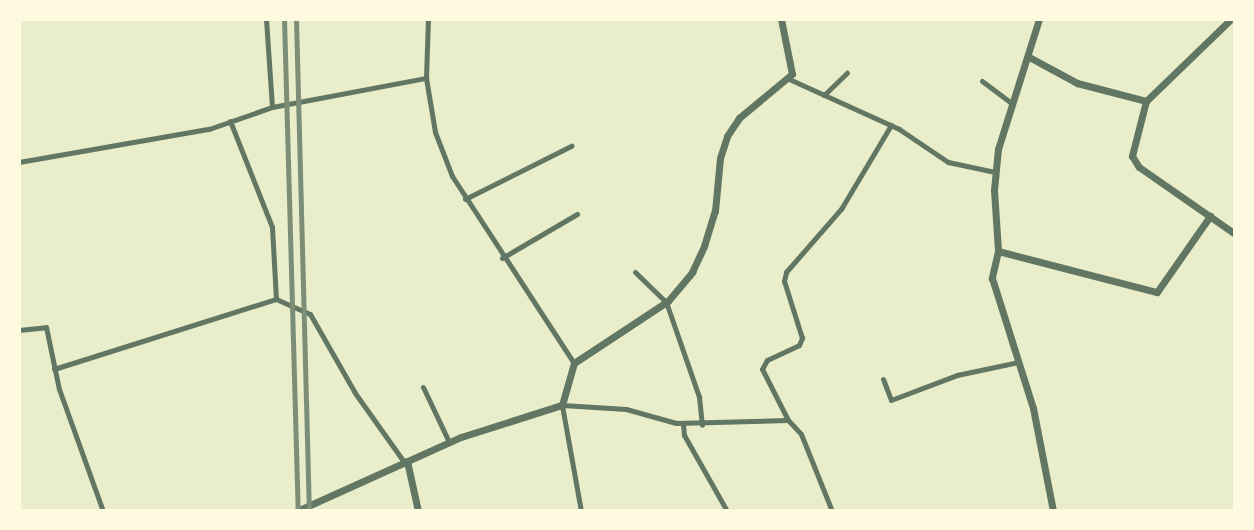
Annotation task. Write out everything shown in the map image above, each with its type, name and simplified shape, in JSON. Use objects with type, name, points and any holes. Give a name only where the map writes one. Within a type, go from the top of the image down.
[{"type":"street","points":[[298,511],[449,442],[562,405],[573,363],[666,302],[692,272],[704,246],[715,211],[720,158],[727,135],[739,118],[789,79],[791,58],[781,19]]},
{"type":"street","points":[[1039,19],[1012,104],[995,172],[998,251],[992,278],[1044,455],[1053,511]]},
{"type":"street","points":[[1231,19],[1146,101],[1133,147],[1135,162],[1235,234]]},
{"type":"street","points":[[1029,57],[1077,83],[1146,101]]},
{"type":"street","points":[[998,251],[1157,292],[1210,216]]},
{"type":"street","points":[[406,462],[418,511]]},
{"type":"lane","points":[[266,19],[272,107]]},
{"type":"lane","points":[[428,19],[426,78],[435,132],[465,199],[573,363]]},
{"type":"lane","points":[[824,95],[847,73]]},
{"type":"lane","points":[[19,162],[230,121],[272,107],[426,78]]},
{"type":"lane","points":[[789,79],[891,125],[948,162],[995,172]]},
{"type":"lane","points":[[982,81],[1012,104]]},
{"type":"lane","points":[[230,121],[272,228],[276,299]]},
{"type":"lane","points":[[832,511],[801,434],[788,420],[762,369],[767,360],[799,345],[802,338],[784,281],[786,272],[841,209],[891,125]]},
{"type":"lane","points":[[465,199],[571,146]]},
{"type":"lane","points":[[502,258],[577,214]]},
{"type":"lane","points":[[635,272],[666,302],[699,397],[702,425]]},
{"type":"lane","points":[[54,369],[276,299],[310,314],[355,393],[406,462]]},
{"type":"lane","points":[[19,330],[46,327],[54,369],[103,511]]},
{"type":"lane","points":[[883,379],[891,400],[957,375],[1018,362]]},
{"type":"lane","points":[[422,387],[449,442]]},
{"type":"lane","points":[[581,511],[562,405],[626,409],[683,424],[788,420]]},
{"type":"lane","points":[[683,424],[684,435],[727,511]]},
{"type":"railway","points":[[284,19],[298,511]]},
{"type":"railway","points":[[296,19],[309,511]]}]
